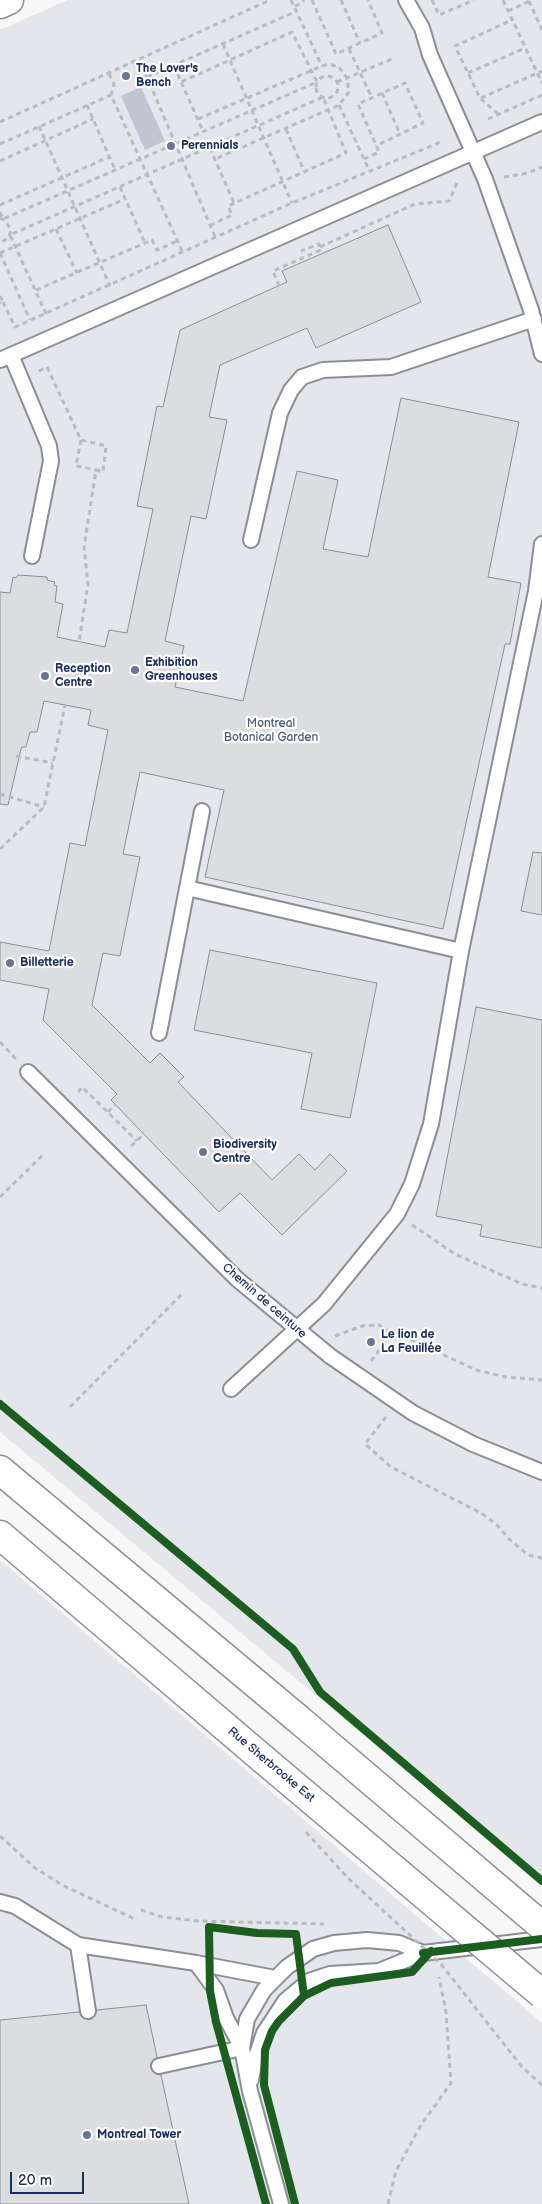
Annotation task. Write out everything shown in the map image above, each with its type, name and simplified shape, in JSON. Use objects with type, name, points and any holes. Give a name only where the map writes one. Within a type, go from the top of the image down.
[{"type":"main road","points":[[0,4],[9,0]]},
{"type":"main road","points":[[0,1470],[542,1926]]},
{"type":"main road","name":"Rue Sherbrooke Est","points":[[0,1535],[542,1994]]},
{"type":"lane","points":[[406,0],[422,28],[430,54],[474,152],[534,319],[542,354]]},
{"type":"lane","points":[[32,556],[51,461],[50,446],[6,358],[542,122]]},
{"type":"lane","points":[[252,540],[280,414],[291,390],[302,376],[323,370],[391,367],[534,319]]},
{"type":"lane","points":[[231,1389],[324,1304],[397,1214],[412,1184],[431,1124],[461,951],[539,592],[542,544]]},
{"type":"lane","points":[[159,1033],[202,811]]},
{"type":"lane","points":[[187,888],[461,951]]},
{"type":"lane","name":"Chemin de ceinture","points":[[28,1072],[237,1279],[296,1330],[413,1413],[494,1453],[542,1472]]},
{"type":"lane","points":[[0,1902],[15,1906],[78,1945],[196,1963],[275,1978]]},
{"type":"lane","points":[[250,2088],[254,2063],[264,2033],[285,2001],[309,1981],[330,1974],[379,1971],[426,1954],[542,1939]]},
{"type":"lane","points":[[242,2048],[247,2019],[264,1990],[287,1967],[313,1949],[334,1943],[367,1940],[399,1943],[426,1954]]},
{"type":"lane","points":[[78,1945],[88,2011]]},
{"type":"lane","points":[[196,1963],[216,1990],[226,2018],[242,2048],[250,2088],[280,2204]]},
{"type":"lane","points":[[159,2066],[242,2048]]},
{"type":"path","points":[[0,122],[270,0]]},
{"type":"path","points":[[292,0],[322,66]]},
{"type":"path","points":[[295,6],[304,0]]},
{"type":"path","points":[[312,0],[336,54],[382,33],[368,0]]},
{"type":"path","points":[[340,0],[360,44]]},
{"type":"path","points":[[432,0],[439,15],[474,0]]},
{"type":"path","points":[[503,0],[542,83]]},
{"type":"path","points":[[508,11],[531,1],[542,30]]},
{"type":"path","points":[[148,77],[297,11]]},
{"type":"path","points":[[498,114],[480,98],[454,46],[512,20]]},
{"type":"path","points":[[181,82],[292,32],[312,70],[317,82],[316,89],[322,97],[346,153],[228,206],[232,215],[211,225]]},
{"type":"path","points":[[223,44],[292,202]]},
{"type":"path","points":[[468,73],[526,48]]},
{"type":"path","points":[[349,49],[372,98]]},
{"type":"path","points":[[337,82],[392,59]]},
{"type":"path","points":[[134,62],[138,71],[148,77],[218,243]]},
{"type":"path","points":[[198,119],[328,64],[339,68],[347,78],[349,92],[340,105],[215,159]]},
{"type":"path","points":[[174,66],[203,131]]},
{"type":"path","points":[[480,98],[542,71]]},
{"type":"path","points":[[109,74],[114,84],[111,95],[185,257]]},
{"type":"path","points":[[0,243],[5,241],[10,235],[322,97],[333,96],[338,90],[337,82],[333,78],[326,76],[317,82],[1,219]]},
{"type":"path","points":[[364,159],[379,152],[376,146],[358,104],[405,83],[423,123],[376,146]]},
{"type":"path","points":[[382,93],[400,134]]},
{"type":"path","points":[[0,144],[111,95]]},
{"type":"path","points":[[488,119],[542,95]]},
{"type":"path","points":[[87,105],[115,170]]},
{"type":"path","points":[[340,105],[369,170]]},
{"type":"path","points":[[0,161],[93,120]]},
{"type":"path","points":[[39,126],[114,294]]},
{"type":"path","points":[[286,129],[304,171]]},
{"type":"path","points":[[0,296],[14,327],[292,202],[441,142]]},
{"type":"path","points":[[210,148],[234,203]]},
{"type":"path","points":[[0,204],[109,157]]},
{"type":"path","points":[[496,177],[528,173],[542,167]]},
{"type":"path","points":[[320,247],[415,204],[449,201],[457,183]]},
{"type":"path","points":[[120,187],[145,243]]},
{"type":"path","points":[[30,320],[0,253],[16,248],[125,199]]},
{"type":"path","points":[[0,212],[1,219],[9,224],[10,235],[46,314]]},
{"type":"path","points":[[56,230],[77,273]]},
{"type":"path","points":[[36,290],[152,240],[157,250],[177,241]]},
{"type":"path","points":[[303,250],[319,244],[320,247]]},
{"type":"path","points":[[279,286],[273,272],[322,250],[320,247]]},
{"type":"path","points":[[47,367],[81,440],[76,466],[103,472],[106,446],[81,440]]},
{"type":"path","points":[[79,641],[88,585],[84,547],[96,470]]},
{"type":"path","points":[[0,850],[44,806],[66,705]]},
{"type":"path","points":[[16,756],[53,763]]},
{"type":"path","points":[[0,794],[44,806]]},
{"type":"path","points":[[82,1097],[77,1092],[82,1087],[136,1142],[144,1134]]},
{"type":"path","points":[[108,1112],[115,1105]]},
{"type":"path","points":[[0,1197],[45,1153]]},
{"type":"path","points":[[397,1214],[455,1254],[522,1284],[542,1288]]},
{"type":"path","points":[[70,1408],[183,1293]]},
{"type":"path","points":[[314,1344],[370,1324],[379,1325],[392,1334],[412,1340],[476,1370],[506,1377],[542,1380]]},
{"type":"path","points":[[360,1377],[392,1334]]},
{"type":"path","points":[[365,1444],[391,1467],[481,1513],[496,1524],[509,1539],[528,1555],[542,1558]]},
{"type":"path","points":[[304,1830],[348,1878],[441,1964],[522,2067],[542,2085]]},
{"type":"path","points":[[0,1836],[18,1855],[64,1886],[137,1920]]},
{"type":"path","points":[[140,1910],[162,1917],[198,1921],[328,1924]]},
{"type":"path","points":[[392,1926],[412,1926]]},
{"type":"path","points":[[209,1927],[238,1930]]},
{"type":"path","points":[[388,2204],[396,2171],[421,2125],[451,2083],[446,2012],[439,1977]]},
{"type":"green space","name":"Montreal Botanical Garden","points":[[68,0],[542,0],[542,1884],[0,1432],[0,30]]},
{"type":"green space","points":[[0,1560],[542,2023],[542,2204],[0,2204]]},
{"type":"shaded area","points":[[141,87],[165,141],[145,150],[121,96]]},
{"type":"building","points":[[388,225],[421,302],[316,348],[307,328],[220,365],[209,417],[227,420],[206,519],[191,516],[165,641],[184,646],[175,687],[243,701],[297,471],[338,480],[323,549],[368,557],[401,398],[519,422],[488,577],[521,583],[510,644],[505,644],[443,929],[205,877],[224,790],[140,772],[123,854],[140,857],[120,956],[103,953],[92,1005],[150,1063],[160,1053],[184,1077],[178,1082],[272,1180],[299,1154],[315,1170],[330,1154],[347,1171],[282,1235],[240,1193],[219,1212],[111,1100],[117,1094],[43,1020],[49,989],[0,980],[0,942],[49,951],[70,843],[85,846],[108,730],[88,725],[91,710],[44,701],[37,732],[30,732],[26,747],[21,749],[8,805],[0,804],[0,592],[10,593],[13,577],[16,578],[18,575],[47,577],[47,580],[55,582],[54,585],[57,586],[55,602],[63,604],[57,637],[105,647],[109,630],[127,633],[153,509],[137,506],[157,406],[163,407],[180,330],[287,282],[282,271]]},
{"type":"building","points":[[533,852],[542,853],[542,915],[521,911]]},
{"type":"building","points":[[210,950],[377,983],[350,1118],[301,1109],[312,1053],[194,1030]]},
{"type":"building","points":[[476,1007],[542,1020],[542,1248],[480,1236],[482,1225],[436,1216]]},
{"type":"building","name":"Montreal Tower","points":[[146,2005],[157,2057],[151,2063],[151,2068],[156,2074],[161,2075],[189,2204],[0,2204],[0,2020],[79,2012],[82,2017],[89,2020],[94,2017],[97,2010]]},
{"type":"cycle path","points":[[0,1404],[293,1649],[320,1692],[542,1881]]},
{"type":"cycle path","points":[[266,2204],[216,2022],[210,1991],[209,1927],[257,1933],[296,1934],[304,1996]]},
{"type":"cycle path","points":[[423,1953],[542,1939]]},
{"type":"cycle path","points":[[295,2204],[264,2085],[265,2050],[272,2031],[279,2021],[304,1996],[331,1983],[412,1972],[431,1951]]},
{"type":"place","name":"The Lover's Bench","points":[[126,76]]},
{"type":"place","name":"Perennials","points":[[171,146]]},
{"type":"place","name":"Exhibition Greenhouses","points":[[135,670]]},
{"type":"place","name":"Reception Centre","points":[[45,676]]},
{"type":"place","name":"Billetterie","points":[[10,963]]},
{"type":"place","name":"Biodiversity Centre","points":[[203,1152]]},
{"type":"place","name":"Le lion de La Feuillée","points":[[371,1342]]},
{"type":"place","name":"Montreal Tower","points":[[87,2135]]}]
